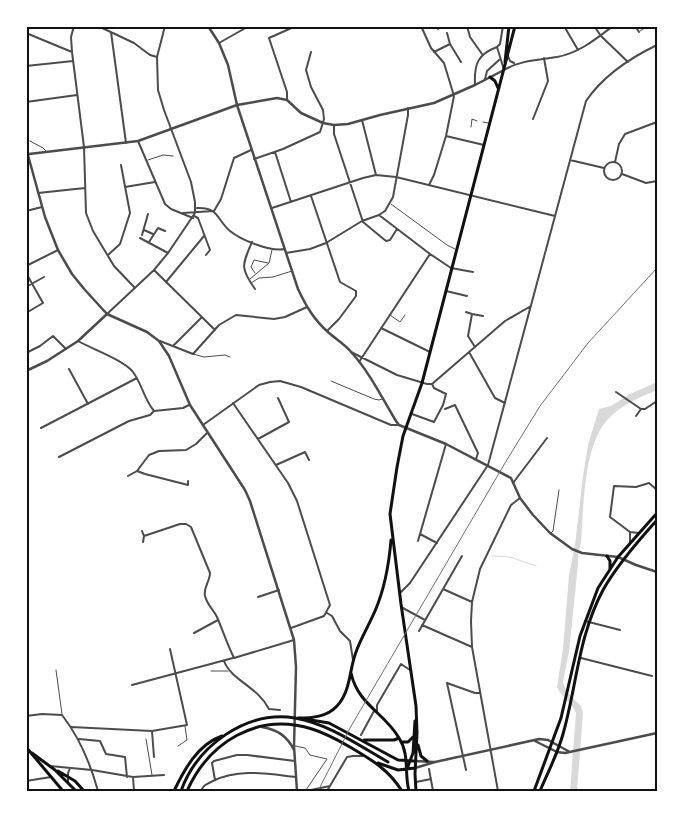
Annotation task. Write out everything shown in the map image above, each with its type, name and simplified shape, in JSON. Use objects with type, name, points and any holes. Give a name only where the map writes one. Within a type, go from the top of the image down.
[{"type":"main road","points":[[504,70],[509,26]]},
{"type":"main road","points":[[427,761],[421,756],[417,742],[416,713],[392,535],[391,502],[401,446],[422,383],[470,194],[508,56],[514,26]]},
{"type":"main road","points":[[490,77],[495,81],[499,89]]},
{"type":"main road","points":[[534,791],[564,708],[570,674],[598,588],[618,557],[657,513]]},
{"type":"main road","points":[[540,791],[559,746],[587,622],[603,589],[624,559],[657,520]]},
{"type":"main road","points":[[174,791],[182,774],[193,758],[212,740],[238,727],[263,720],[317,716],[331,711],[344,697],[353,662],[381,596],[392,535]]},
{"type":"main road","points":[[607,556],[610,561],[610,569]]},
{"type":"main road","points":[[351,671],[358,690],[400,739],[415,768],[416,791]]},
{"type":"main road","points":[[411,761],[416,713]]},
{"type":"main road","points":[[295,718],[329,723],[398,760],[411,761]]},
{"type":"main road","points":[[295,718],[336,732],[388,762]]},
{"type":"main road","points":[[188,791],[192,780],[202,764],[220,746],[235,736],[260,727],[277,725],[313,729],[392,769],[415,768]]},
{"type":"main road","points":[[181,791],[194,765],[225,735]]},
{"type":"main road","points":[[361,740],[400,739],[408,742],[413,737]]},
{"type":"main road","points":[[409,791],[407,769],[417,742]]},
{"type":"main road","points":[[26,747],[63,791]]},
{"type":"main road","points":[[32,753],[55,770],[76,791]]},
{"type":"main road","points":[[378,763],[392,777],[402,791]]},
{"type":"main road","points":[[55,770],[67,776],[84,791]]},
{"type":"street","points":[[74,26],[71,37],[84,147],[86,214],[93,231],[114,266],[135,288]]},
{"type":"street","points":[[98,26],[134,43],[150,55],[157,57]]},
{"type":"street","points":[[26,371],[47,361],[78,341],[154,270],[194,216],[196,208],[190,182],[158,90],[157,57],[165,26]]},
{"type":"street","points":[[208,26],[219,43],[228,64],[237,105],[251,150],[306,307],[313,318],[338,341],[362,358],[397,375],[422,383],[432,384],[506,322],[531,306]]},
{"type":"street","points":[[219,43],[249,26]]},
{"type":"street","points":[[287,100],[287,92],[269,38],[296,26]]},
{"type":"street","points":[[421,26],[434,52],[444,63],[454,96],[446,136],[429,185]]},
{"type":"street","points":[[437,26],[438,29],[443,26]]},
{"type":"street","points":[[467,26],[470,37],[482,54]]},
{"type":"street","points":[[475,85],[474,71],[482,54],[500,44],[503,26]]},
{"type":"street","points":[[564,26],[578,50]]},
{"type":"street","points":[[594,26],[601,36],[628,62]]},
{"type":"street","points":[[29,154],[126,143],[172,129],[237,105],[276,98],[287,100],[301,113],[323,123],[334,125],[348,124],[434,103],[454,96],[514,64],[557,57],[578,50],[613,26]]},
{"type":"street","points":[[635,26],[639,32]]},
{"type":"street","points":[[112,32],[126,143]]},
{"type":"street","points":[[26,33],[72,52]]},
{"type":"street","points":[[447,34],[450,44],[461,62]]},
{"type":"street","points":[[434,52],[450,44]]},
{"type":"street","points":[[400,592],[405,588],[437,543],[488,465],[584,105],[596,87],[628,62],[657,45]]},
{"type":"street","points":[[497,47],[504,70]]},
{"type":"street","points":[[254,159],[318,135],[320,132],[323,123],[323,110],[311,87],[306,70],[311,52]]},
{"type":"street","points":[[508,56],[514,64]]},
{"type":"street","points":[[533,119],[548,81],[544,58]]},
{"type":"street","points":[[485,79],[488,71],[500,59]]},
{"type":"street","points":[[26,66],[73,61]]},
{"type":"street","points":[[26,102],[77,95]]},
{"type":"street","points":[[286,253],[310,249],[385,211],[390,203],[396,177],[408,108]]},
{"type":"street","points":[[362,120],[376,175]]},
{"type":"street","points":[[615,162],[625,134],[657,122]]},
{"type":"street","points":[[334,125],[334,134],[362,221],[386,241],[390,240],[397,229]]},
{"type":"street","points":[[446,136],[484,146]]},
{"type":"street","points":[[138,140],[165,204],[180,213],[194,216],[214,211],[221,199],[234,158],[251,150]]},
{"type":"street","points":[[26,148],[42,207],[58,250],[85,290],[107,314],[147,332],[159,341],[193,354],[219,325],[236,315],[274,319],[285,317],[306,307]]},
{"type":"street","points":[[275,152],[291,202]]},
{"type":"street","points":[[570,160],[604,168]]},
{"type":"street","points":[[615,162],[620,165],[622,174],[617,179],[610,180],[604,175],[604,168],[607,163],[615,162]]},
{"type":"street","points":[[108,255],[120,244],[130,213],[122,165]]},
{"type":"street","points":[[26,170],[31,168]]},
{"type":"street","points":[[622,174],[646,183],[657,181]]},
{"type":"street","points":[[272,209],[376,175],[396,177],[555,216]]},
{"type":"street","points":[[126,187],[156,181]]},
{"type":"street","points":[[38,193],[85,188]]},
{"type":"street","points":[[310,196],[340,282],[356,291],[356,296],[328,332]]},
{"type":"street","points":[[26,211],[42,207]]},
{"type":"street","points":[[196,208],[206,208],[214,211],[229,230],[252,242],[273,249],[285,249]]},
{"type":"street","points":[[180,213],[198,218],[210,250],[206,255]]},
{"type":"street","points":[[142,234],[148,214]]},
{"type":"street","points":[[379,215],[430,254],[452,268],[473,272]]},
{"type":"street","points":[[149,242],[158,228],[165,231]]},
{"type":"street","points":[[144,230],[153,234]]},
{"type":"street","points":[[166,282],[204,236]]},
{"type":"street","points":[[140,238],[168,253]]},
{"type":"street","points":[[252,242],[243,266],[256,289]]},
{"type":"street","points":[[26,266],[58,250]]},
{"type":"street","points":[[359,362],[430,254]]},
{"type":"street","points":[[154,270],[215,330]]},
{"type":"street","points":[[26,273],[43,304],[26,313]]},
{"type":"street","points":[[26,287],[44,277]]},
{"type":"street","points":[[446,291],[467,296]]},
{"type":"street","points":[[466,312],[482,316]]},
{"type":"street","points":[[472,314],[468,336],[475,347]]},
{"type":"street","points":[[173,346],[202,317]]},
{"type":"street","points":[[381,328],[430,352]]},
{"type":"street","points":[[26,353],[40,346],[53,336],[66,349]]},
{"type":"street","points":[[78,341],[126,366],[137,378],[148,403],[154,411]]},
{"type":"street","points":[[159,341],[169,356],[190,405],[250,500],[291,628],[296,667],[294,746],[297,791]]},
{"type":"street","points":[[352,352],[399,425]]},
{"type":"street","points":[[469,352],[495,398],[505,403]]},
{"type":"street","points":[[69,369],[88,404]]},
{"type":"street","points":[[42,428],[137,378]]},
{"type":"street","points":[[203,425],[259,385],[280,381],[296,385],[391,425],[399,425],[446,444],[511,478],[520,498],[532,515],[550,534],[572,549],[582,553],[618,557],[657,572]]},
{"type":"street","points":[[412,414],[434,422],[443,405],[446,394],[434,388],[432,384]]},
{"type":"street","points":[[616,392],[641,409],[645,409],[657,401]]},
{"type":"street","points":[[258,438],[289,422],[278,398]]},
{"type":"street","points":[[233,403],[288,483],[297,502],[330,603],[329,609],[324,616],[291,628]]},
{"type":"street","points":[[59,457],[128,421],[150,415],[154,411],[183,408],[190,405]]},
{"type":"street","points":[[445,408],[455,405],[478,453],[476,459]]},
{"type":"street","points":[[636,416],[641,409]]},
{"type":"street","points":[[128,476],[137,471],[149,455],[159,451],[186,450],[208,433]]},
{"type":"street","points":[[513,483],[547,438]]},
{"type":"street","points":[[418,541],[446,444]]},
{"type":"street","points":[[276,465],[305,452],[309,460]]},
{"type":"street","points":[[137,471],[188,485],[188,481]]},
{"type":"street","points":[[638,533],[630,532],[610,517],[614,486],[636,487],[649,483],[657,490]]},
{"type":"street","points":[[498,791],[472,647],[472,602],[480,569],[492,543],[511,505],[520,498]]},
{"type":"street","points":[[144,536],[180,524],[186,524],[191,527],[210,573],[210,579],[204,590],[204,596],[218,620],[234,658]]},
{"type":"street","points":[[142,531],[144,536],[143,542]]},
{"type":"street","points":[[630,532],[630,543]]},
{"type":"street","points":[[420,534],[437,543]]},
{"type":"street","points":[[419,631],[462,556]]},
{"type":"street","points":[[443,589],[472,602]]},
{"type":"street","points":[[258,597],[279,590]]},
{"type":"street","points":[[401,607],[425,620]]},
{"type":"street","points":[[327,613],[332,616],[340,631],[350,641],[353,662]]},
{"type":"street","points":[[194,633],[218,620]]},
{"type":"street","points":[[587,622],[620,630]]},
{"type":"street","points":[[422,625],[472,647]]},
{"type":"street","points":[[132,685],[294,640]]},
{"type":"street","points":[[72,727],[152,731],[186,726],[170,649]]},
{"type":"street","points":[[579,657],[652,676]]},
{"type":"street","points":[[224,661],[228,671],[248,684],[266,701],[269,709],[280,710]]},
{"type":"street","points":[[361,735],[376,712],[401,664],[410,670]]},
{"type":"street","points":[[466,770],[447,683],[480,693]]},
{"type":"street","points":[[26,716],[42,714],[62,715],[79,739],[92,770],[97,791]]},
{"type":"street","points":[[260,727],[272,729],[284,735],[295,751]]},
{"type":"street","points":[[152,731],[154,757]]},
{"type":"street","points":[[534,740],[557,752],[565,753],[657,733]]},
{"type":"street","points":[[79,739],[100,741],[106,754],[125,757],[127,777]]},
{"type":"street","points":[[415,768],[534,740],[544,739],[570,752]]},
{"type":"street","points":[[215,780],[212,763],[214,761],[237,756],[295,761]]},
{"type":"street","points":[[327,791],[344,760],[353,756],[365,756]]},
{"type":"street","points":[[411,761],[435,762]]},
{"type":"street","points":[[50,766],[92,770],[133,778],[164,774]]},
{"type":"street","points":[[68,782],[67,776],[70,768]]},
{"type":"street","points":[[429,769],[433,791]]},
{"type":"street","points":[[201,791],[201,788],[215,780],[242,773],[296,777]]},
{"type":"street","points":[[26,781],[51,777]]},
{"type":"street","points":[[133,778],[134,791]]},
{"type":"street","points":[[415,782],[431,779]]},
{"type":"street","points":[[306,791],[330,786]]},
{"type":"lane","points":[[639,32],[648,26]]},
{"type":"lane","points":[[470,127],[472,119],[477,120]]},
{"type":"lane","points":[[483,122],[489,123]]},
{"type":"lane","points":[[30,141],[43,148],[46,152]]},
{"type":"lane","points":[[148,160],[163,155],[173,156]]},
{"type":"lane","points":[[390,203],[447,245],[457,250]]},
{"type":"lane","points":[[249,279],[269,263],[273,249]]},
{"type":"lane","points":[[255,274],[251,267],[254,260],[269,263]]},
{"type":"lane","points":[[252,283],[259,278],[273,277],[292,271]]},
{"type":"lane","points":[[389,314],[400,322],[405,315]]},
{"type":"lane","points":[[193,354],[204,357],[225,355],[230,357]]},
{"type":"lane","points":[[331,381],[374,399],[383,399]]},
{"type":"lane","points":[[550,534],[553,531],[558,490]]},
{"type":"lane","points":[[56,670],[62,715]]},
{"type":"lane","points":[[211,670],[228,671]]},
{"type":"lane","points":[[178,746],[187,740],[186,726]]},
{"type":"lane","points":[[146,738],[152,776]]},
{"type":"lane","points":[[294,746],[305,748],[310,755],[327,759],[306,791]]},
{"type":"shaded area","points":[[657,382],[657,390],[615,412],[601,428],[594,442],[586,475],[569,652],[563,682],[568,692],[581,706],[583,713],[577,791],[570,791],[576,713],[557,687],[563,649],[569,575],[575,545],[588,445],[599,409],[611,406],[630,394]]},
{"type":"waterway","points":[[492,556],[510,557],[536,566]]},
{"type":"railway","points":[[318,791],[350,728],[540,406],[588,343],[657,268]]}]
